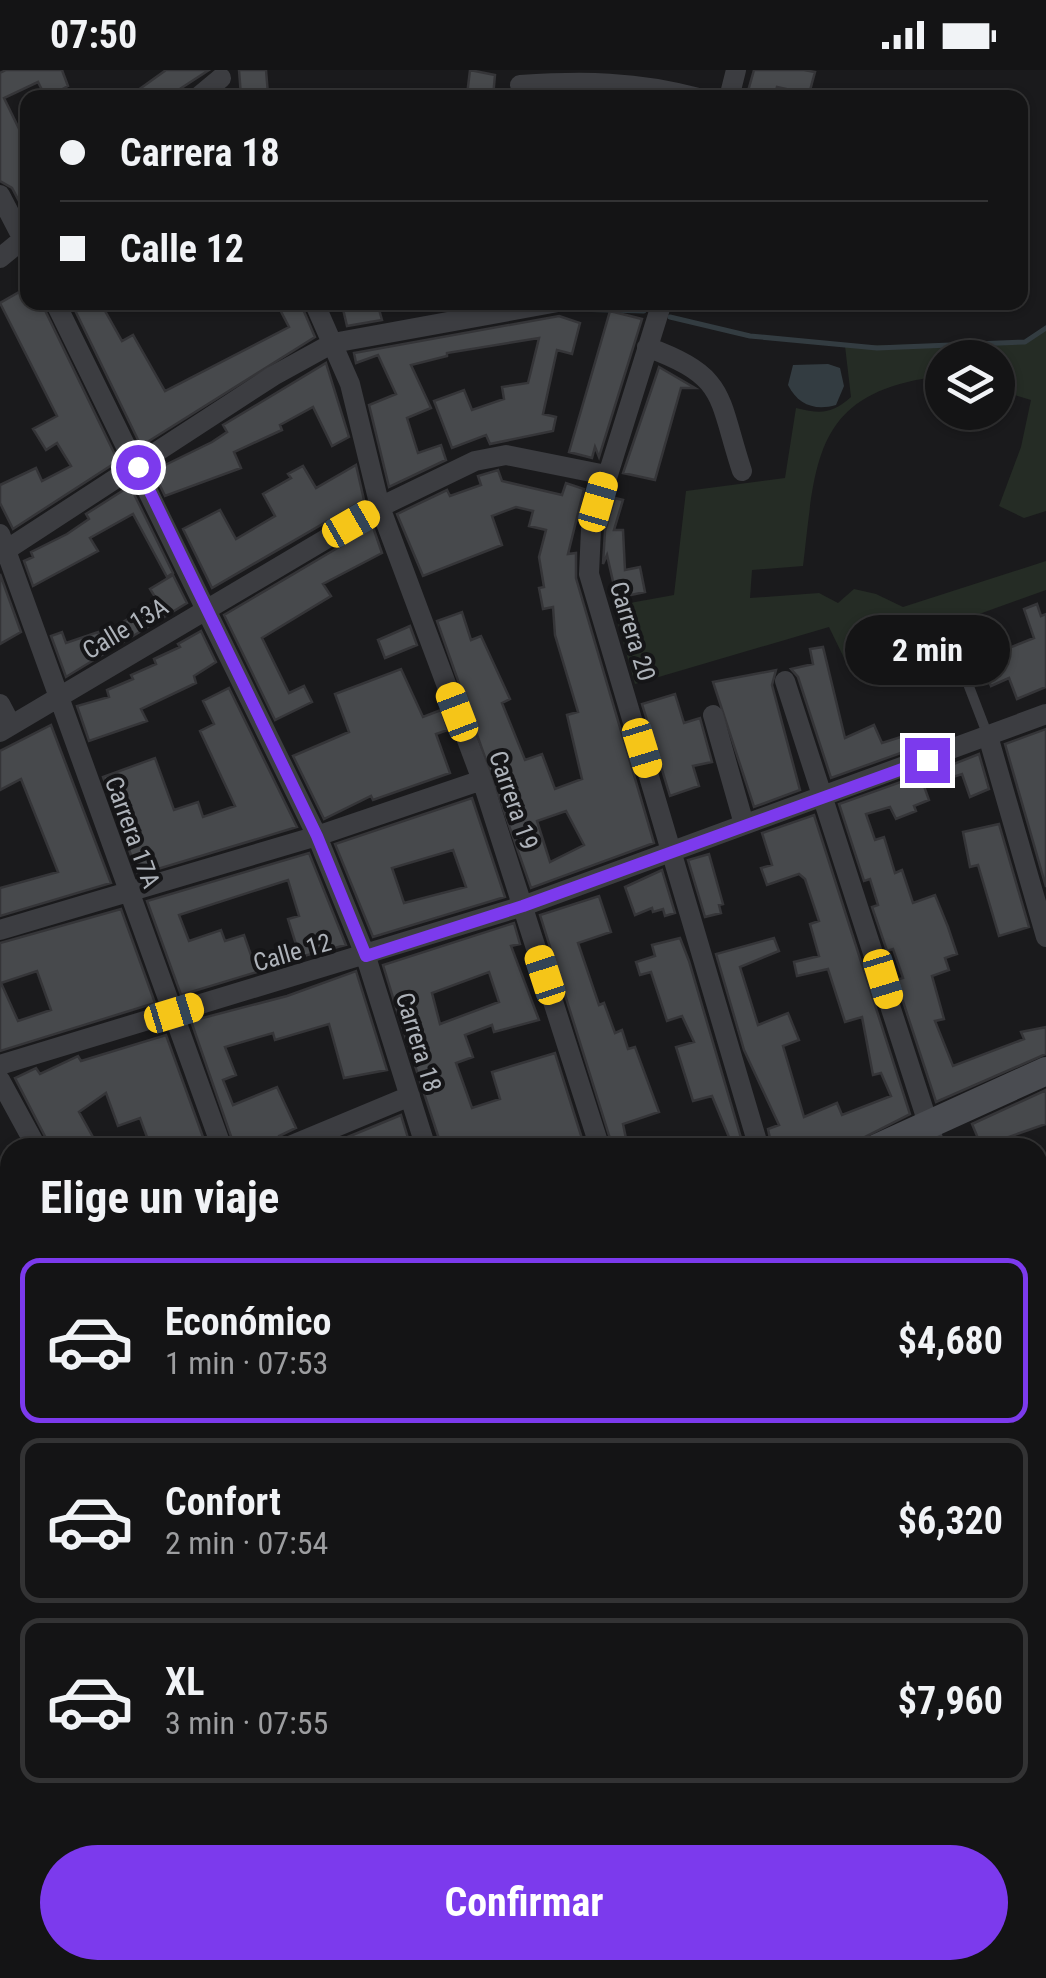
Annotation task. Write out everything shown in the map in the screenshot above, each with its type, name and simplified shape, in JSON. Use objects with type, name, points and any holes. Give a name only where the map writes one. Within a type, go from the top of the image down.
[{"type":"main road","points":[[933,1136],[1046,1071]]},
{"type":"street","points":[[516,84],[595,75],[669,90]]},
{"type":"street","points":[[0,195],[20,230]]},
{"type":"street","name":"Carrera 18","points":[[59,310],[317,836],[366,956],[423,1138]]},
{"type":"street","name":"Carrera 19","points":[[318,310],[350,384],[380,508],[482,780],[597,1138]]},
{"type":"street","points":[[2,546],[138,467],[272,376],[334,343],[514,310]]},
{"type":"street","name":"Carrera 20","points":[[659,310],[606,475],[589,541],[589,574],[756,1138]]},
{"type":"street","points":[[647,347],[694,365],[706,375],[714,387],[742,472]]},
{"type":"street","name":"Calle 13A","points":[[6,729],[380,508],[476,461],[506,454],[606,475]]},
{"type":"street","name":"Carrera 17A","points":[[2,546],[218,1138]]},
{"type":"street","points":[[785,680],[826,796],[933,1136]]},
{"type":"street","points":[[0,704],[6,729]]},
{"type":"street","name":"Calle 12","points":[[0,1065],[523,906],[1046,714]]},
{"type":"street","points":[[713,715],[744,824]]},
{"type":"street","points":[[988,736],[1046,937]]},
{"type":"street","points":[[0,930],[317,836],[482,780]]},
{"type":"street","points":[[0,1080],[32,1138]]},
{"type":"street","points":[[310,1138],[410,1096]]},
{"type":"lane","points":[[955,650],[988,736]]},
{"type":"shaded area","points":[[1046,328],[1046,511],[1024,518],[999,506],[1021,447],[1031,400],[1015,395],[1015,342],[1024,342]]},
{"type":"shaded area","points":[[925,344],[925,379],[868,397],[845,414],[829,436],[819,463],[803,566],[752,570],[750,598],[819,593],[838,603],[854,589],[903,607],[1046,561],[1046,590],[846,662],[829,627],[635,684],[613,606],[674,595],[686,491],[785,478],[796,408],[826,411],[851,397],[845,346]]},
{"type":"shaded area","points":[[828,364],[840,368],[844,386],[836,405],[814,407],[802,402],[788,385],[793,365]]},
{"type":"building","points":[[62,70],[68,86],[42,90],[38,82],[4,98],[20,131],[20,203],[12,188],[0,181],[0,73]]},
{"type":"building","points":[[166,70],[209,70],[178,90],[138,90]]},
{"type":"building","points":[[239,70],[266,70],[268,90],[241,90]]},
{"type":"building","points":[[470,70],[495,75],[494,90],[468,90]]},
{"type":"building","points":[[754,70],[815,72],[810,90],[777,87],[748,90]]},
{"type":"building","points":[[20,292],[20,310],[45,310],[118,461],[13,529],[0,503],[0,485],[36,468],[42,481],[71,466],[57,443],[46,450],[33,429],[57,416],[0,303]]},
{"type":"building","points":[[75,310],[105,310],[122,341],[133,335],[165,391],[289,327],[280,310],[303,310],[315,337],[141,446]]},
{"type":"building","points":[[343,310],[379,310],[382,320],[347,326]]},
{"type":"building","points":[[610,311],[642,319],[599,457],[595,447],[592,458],[569,452]]},
{"type":"building","points":[[559,316],[580,323],[572,354],[557,350],[543,414],[556,417],[553,431],[490,444],[486,435],[452,448],[434,401],[464,390],[472,410],[504,399],[502,387],[528,383],[539,338],[447,353],[411,365],[431,408],[407,418],[418,453],[441,445],[446,460],[389,487],[369,405],[396,394],[378,355],[356,363],[354,353]]},
{"type":"building","points":[[326,363],[349,437],[332,446],[313,407],[280,425],[282,430],[234,452],[241,468],[165,496],[153,471],[212,442],[227,432],[223,425]]},
{"type":"building","points":[[659,367],[695,388],[681,388],[655,480],[623,473]]},
{"type":"building","points":[[356,465],[364,500],[212,588],[183,529],[220,510],[236,539],[275,516],[263,494],[291,478],[288,474],[303,466],[316,488]]},
{"type":"building","points":[[498,470],[502,481],[562,495],[566,483],[584,489],[568,554],[576,553],[576,578],[654,843],[531,888],[437,621],[462,612],[471,640],[481,636],[510,699],[502,703],[525,760],[542,754],[555,789],[582,779],[567,715],[578,712],[555,635],[553,607],[543,609],[539,588],[544,587],[539,557],[546,530],[529,526],[533,511],[516,507],[492,516],[502,545],[423,576],[397,514],[447,490],[450,496],[481,485],[478,476]],"holes":[[[566,811],[584,845],[550,862],[537,821]]]},
{"type":"building","points":[[130,486],[173,573],[167,577],[133,514],[90,538],[98,551],[33,586],[24,561],[33,557],[31,552],[67,534],[89,519],[86,514]]},
{"type":"building","points":[[615,498],[623,500],[614,530],[623,530],[625,570],[640,567],[645,592],[626,596],[626,607],[619,608],[607,555],[603,564],[605,531]]},
{"type":"building","points":[[373,527],[382,553],[323,584],[331,596],[262,638],[289,693],[304,686],[312,702],[275,720],[224,615]]},
{"type":"building","points":[[0,574],[21,632],[0,644]]},
{"type":"building","points":[[173,575],[187,603],[66,677],[51,636],[62,632],[66,643],[98,632],[100,637],[157,600],[150,589]]},
{"type":"building","points":[[1037,604],[1041,616],[1046,614],[1046,687],[1017,699],[1009,678],[991,686],[985,672],[1004,664],[999,652],[1034,638],[1024,609]]},
{"type":"building","points":[[410,626],[417,645],[385,658],[378,640]]},
{"type":"building","points":[[201,631],[216,662],[194,676],[196,683],[141,709],[147,721],[89,741],[77,706],[109,697],[107,690],[133,679],[131,675],[156,664],[154,659]]},
{"type":"building","points":[[823,647],[845,738],[874,725],[882,743],[907,735],[912,749],[831,778],[798,677],[791,669],[813,664],[810,649]]},
{"type":"building","points":[[933,648],[946,653],[951,666],[946,679],[933,684],[920,679],[915,666],[920,653]]},
{"type":"building","points":[[401,669],[423,717],[441,710],[448,730],[436,734],[450,773],[373,800],[371,796],[324,819],[293,756],[349,732],[335,694]]},
{"type":"building","points":[[776,670],[772,685],[800,790],[754,807],[713,682]]},
{"type":"building","points":[[229,688],[297,827],[138,875],[103,777],[155,758],[174,810],[198,802],[203,817],[235,806],[200,731],[214,724],[203,701]]},
{"type":"building","points":[[675,694],[684,723],[700,718],[712,762],[693,766],[699,786],[670,796],[642,704]]},
{"type":"building","points":[[51,725],[111,883],[0,916],[0,888],[58,872],[21,779],[0,790],[0,751]]},
{"type":"building","points":[[1046,729],[1046,887],[1005,744]]},
{"type":"building","points":[[979,754],[989,789],[970,797],[962,774],[935,783],[931,773]]},
{"type":"building","points":[[920,775],[929,800],[914,806],[916,811],[896,819],[890,807],[866,814],[875,840],[884,837],[895,873],[902,870],[913,903],[935,895],[948,927],[957,954],[945,958],[949,970],[932,976],[944,1019],[935,1021],[953,1066],[1024,1039],[1021,1032],[1046,1027],[1046,1054],[936,1102],[896,980],[903,978],[893,949],[887,951],[872,907],[878,905],[870,879],[864,881],[839,804]]},
{"type":"building","points":[[472,798],[505,897],[373,937],[335,844]],"holes":[[[453,850],[466,887],[404,903],[392,868]]]},
{"type":"building","points":[[814,815],[910,1114],[863,1138],[770,1138],[768,1129],[779,1125],[744,1050],[716,954],[774,938],[779,951],[740,967],[758,1025],[788,1013],[799,1040],[783,1046],[804,1117],[837,1103],[842,1115],[891,1096],[881,1073],[873,1075],[862,1017],[845,1022],[828,969],[797,976],[794,962],[819,956],[810,924],[819,921],[805,879],[799,874],[767,885],[761,868],[772,865],[762,833]]},
{"type":"building","points":[[999,824],[1029,927],[999,936],[978,865],[970,867],[963,832]]},
{"type":"building","points":[[309,853],[346,945],[300,957],[288,919],[299,916],[288,880],[179,915],[189,941],[221,930],[225,941],[244,935],[257,972],[181,995],[147,901]]},
{"type":"building","points":[[709,854],[723,904],[719,905],[721,913],[705,917],[688,860]]},
{"type":"building","points":[[662,870],[675,913],[665,916],[663,909],[653,912],[652,908],[635,915],[625,887]]},
{"type":"building","points":[[599,896],[611,932],[578,943],[599,1005],[604,1003],[615,1033],[622,1030],[628,1049],[635,1047],[659,1112],[623,1124],[626,1138],[610,1138],[540,915]]},
{"type":"building","points":[[121,909],[155,1003],[0,1051],[0,943]],"holes":[[[37,971],[51,1010],[18,1021],[1,983]]]},
{"type":"building","points":[[514,923],[520,944],[511,946],[539,1020],[494,1032],[492,1025],[465,1035],[473,1057],[456,1063],[472,1108],[500,1099],[492,1072],[555,1053],[582,1138],[439,1138],[383,965]],"holes":[[[489,972],[499,1002],[440,1024],[432,993]]]},
{"type":"building","points":[[680,938],[741,1138],[729,1138],[712,1096],[693,1101],[676,1047],[694,1042],[682,1016],[667,1021],[651,972],[640,975],[636,962],[655,956],[652,945]]},
{"type":"building","points":[[356,971],[387,1070],[344,1078],[329,1024],[275,1040],[273,1033],[225,1047],[236,1075],[223,1080],[233,1105],[277,1087],[296,1128],[278,1138],[232,1138],[191,1021],[287,996]]},
{"type":"building","points":[[166,1035],[203,1138],[147,1138],[140,1118],[118,1126],[106,1093],[79,1112],[93,1138],[46,1138],[15,1078],[36,1068],[40,1074],[78,1056],[81,1061]]},
{"type":"building","points":[[1046,1090],[1046,1124],[1006,1138],[978,1138],[972,1124]]},
{"type":"building","points":[[401,1115],[408,1138],[345,1138]]},
{"type":"waterway","points":[[609,310],[644,311]]},
{"type":"waterway","points":[[670,317],[750,336],[877,348],[1025,342],[1046,328]]},
{"type":"route","points":[[138,467],[317,836],[366,956],[523,906],[927,760]]}]
